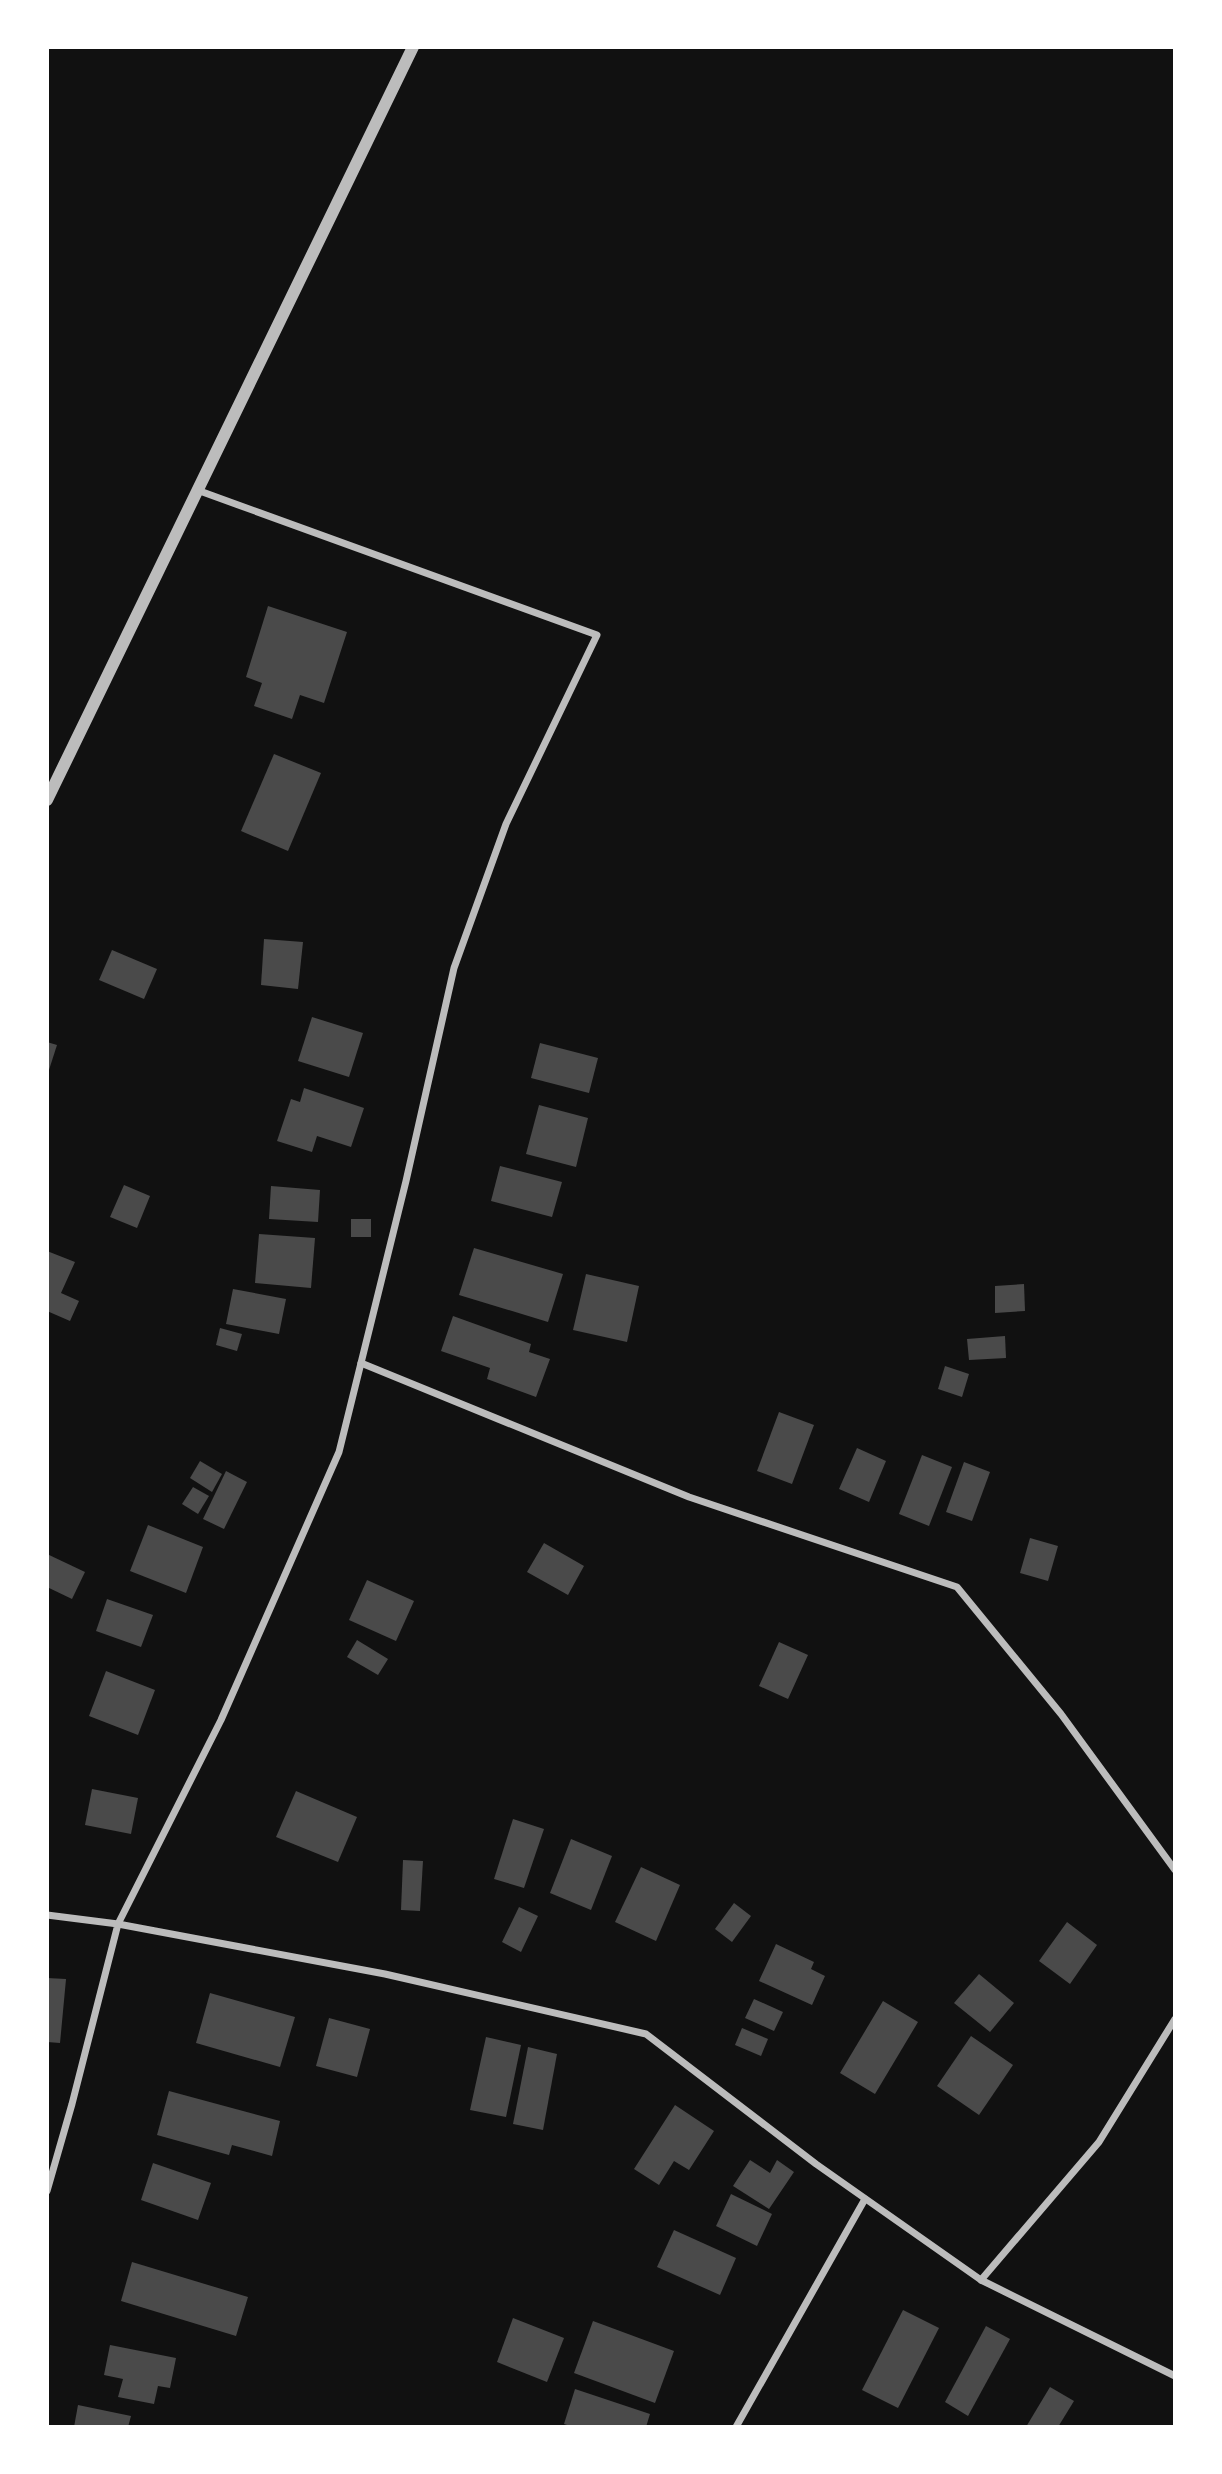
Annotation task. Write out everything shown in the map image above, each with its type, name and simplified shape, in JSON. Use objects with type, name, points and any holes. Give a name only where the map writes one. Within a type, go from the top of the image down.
[{"type":"street","points":[[47,800],[413,47]]},
{"type":"street","points":[[47,2191],[118,1924],[221,1720],[339,1451],[406,1181],[454,968],[506,824],[597,635],[197,490]]},
{"type":"street","points":[[361,1363],[689,1497],[957,1587],[1061,1714],[1175,1870]]},
{"type":"street","points":[[47,1915],[118,1924],[384,1974],[646,2034],[865,2199],[981,2280],[1175,2376]]},
{"type":"street","points":[[981,2280],[1099,2142],[1175,2019]]},
{"type":"street","points":[[736,2427],[865,2199]]},
{"type":"building","points":[[268,606],[347,632],[324,703],[300,695],[292,719],[254,706],[262,683],[246,677]]},
{"type":"building","points":[[274,754],[321,773],[288,851],[241,831]]},
{"type":"building","points":[[264,939],[303,942],[298,989],[261,985]]},
{"type":"building","points":[[112,950],[157,969],[144,999],[99,980]]},
{"type":"building","points":[[312,1017],[363,1033],[349,1077],[298,1061]]},
{"type":"building","points":[[47,1042],[57,1045],[48,1073],[47,1073]]},
{"type":"building","points":[[540,1043],[598,1058],[589,1093],[531,1078]]},
{"type":"building","points":[[304,1088],[364,1108],[351,1147],[317,1136],[312,1152],[277,1141],[291,1099],[300,1102]]},
{"type":"building","points":[[539,1105],[588,1118],[576,1167],[526,1154]]},
{"type":"building","points":[[500,1166],[562,1182],[552,1217],[491,1201]]},
{"type":"building","points":[[124,1185],[150,1196],[137,1228],[110,1217]]},
{"type":"building","points":[[271,1186],[320,1190],[318,1222],[269,1219]]},
{"type":"building","points":[[351,1219],[371,1219],[371,1237],[351,1237]]},
{"type":"building","points":[[259,1234],[315,1238],[311,1288],[255,1283]]},
{"type":"building","points":[[474,1248],[563,1274],[548,1322],[459,1295]]},
{"type":"building","points":[[47,1251],[75,1262],[61,1293],[79,1301],[70,1321],[47,1311]]},
{"type":"building","points":[[586,1274],[639,1286],[627,1342],[573,1330]]},
{"type":"building","points":[[1024,1284],[1025,1311],[995,1313],[995,1286]]},
{"type":"building","points":[[233,1289],[286,1299],[279,1334],[226,1324]]},
{"type":"building","points":[[453,1316],[531,1344],[529,1352],[550,1359],[536,1397],[487,1379],[490,1368],[441,1351]]},
{"type":"building","points":[[220,1328],[242,1334],[237,1351],[216,1345]]},
{"type":"building","points":[[1005,1336],[1006,1358],[969,1360],[967,1339]]},
{"type":"building","points":[[945,1366],[969,1374],[962,1397],[938,1389]]},
{"type":"building","points":[[779,1412],[814,1425],[792,1484],[757,1471]]},
{"type":"building","points":[[857,1448],[886,1461],[869,1502],[839,1489]]},
{"type":"building","points":[[922,1455],[952,1467],[929,1526],[899,1514]]},
{"type":"building","points":[[200,1461],[222,1474],[212,1492],[190,1478]]},
{"type":"building","points":[[964,1462],[990,1472],[972,1521],[946,1512]]},
{"type":"building","points":[[226,1471],[247,1482],[224,1529],[203,1519]]},
{"type":"building","points":[[193,1487],[209,1496],[198,1514],[182,1504]]},
{"type":"building","points":[[148,1525],[203,1547],[186,1593],[130,1571]]},
{"type":"building","points":[[1030,1538],[1058,1546],[1048,1581],[1020,1573]]},
{"type":"building","points":[[544,1543],[584,1566],[568,1595],[527,1572]]},
{"type":"building","points":[[47,1554],[85,1572],[72,1599],[47,1587]]},
{"type":"building","points":[[367,1580],[414,1601],[396,1641],[349,1620]]},
{"type":"building","points":[[107,1599],[153,1615],[141,1647],[96,1631]]},
{"type":"building","points":[[357,1640],[388,1659],[378,1675],[347,1657]]},
{"type":"building","points":[[779,1642],[808,1655],[788,1699],[759,1686]]},
{"type":"building","points":[[106,1671],[155,1690],[138,1735],[89,1716]]},
{"type":"building","points":[[92,1789],[138,1798],[131,1834],[85,1825]]},
{"type":"building","points":[[296,1791],[357,1817],[338,1862],[276,1837]]},
{"type":"building","points":[[513,1819],[544,1829],[524,1888],[494,1879]]},
{"type":"building","points":[[571,1839],[612,1856],[591,1910],[550,1893]]},
{"type":"building","points":[[403,1860],[423,1861],[420,1911],[401,1910]]},
{"type":"building","points":[[641,1867],[680,1885],[656,1941],[615,1922]]},
{"type":"building","points":[[734,1903],[751,1916],[732,1942],[715,1929]]},
{"type":"building","points":[[519,1907],[538,1916],[521,1952],[502,1942]]},
{"type":"building","points":[[1067,1922],[1097,1945],[1070,1984],[1039,1961]]},
{"type":"building","points":[[776,1944],[814,1962],[811,1969],[825,1976],[812,2005],[759,1981]]},
{"type":"building","points":[[979,1974],[1014,2003],[990,2032],[954,2003]]},
{"type":"building","points":[[47,1978],[66,1979],[60,2043],[47,2042]]},
{"type":"building","points":[[210,1993],[295,2017],[280,2067],[196,2043]]},
{"type":"building","points":[[754,1999],[783,2012],[774,2031],[745,2018]]},
{"type":"building","points":[[883,2001],[918,2022],[875,2094],[840,2073]]},
{"type":"building","points":[[329,2018],[370,2029],[357,2077],[316,2066]]},
{"type":"building","points":[[742,2028],[768,2039],[761,2056],[735,2045]]},
{"type":"building","points":[[971,2036],[1013,2065],[979,2115],[937,2086]]},
{"type":"building","points":[[486,2037],[521,2045],[506,2117],[470,2110]]},
{"type":"building","points":[[528,2047],[557,2054],[543,2130],[513,2124]]},
{"type":"building","points":[[169,2091],[280,2121],[272,2156],[232,2145],[229,2155],[157,2135]]},
{"type":"building","points":[[675,2105],[714,2131],[689,2170],[674,2161],[659,2185],[634,2169]]},
{"type":"building","points":[[750,2160],[770,2173],[777,2160],[794,2172],[769,2209],[733,2186]]},
{"type":"building","points":[[153,2163],[211,2183],[198,2220],[141,2200]]},
{"type":"building","points":[[731,2194],[772,2214],[757,2246],[716,2226]]},
{"type":"building","points":[[674,2230],[736,2258],[720,2295],[657,2267]]},
{"type":"building","points":[[132,2262],[248,2297],[236,2336],[121,2301]]},
{"type":"building","points":[[903,2310],[939,2328],[898,2408],[862,2390]]},
{"type":"building","points":[[513,2318],[564,2338],[547,2382],[497,2362]]},
{"type":"building","points":[[593,2321],[674,2351],[655,2403],[574,2373]]},
{"type":"building","points":[[986,2326],[1010,2339],[968,2416],[945,2402]]},
{"type":"building","points":[[110,2345],[176,2358],[170,2388],[158,2386],[154,2404],[118,2397],[123,2379],[104,2375]]},
{"type":"building","points":[[1050,2387],[1074,2401],[1058,2427],[1026,2427]]},
{"type":"building","points":[[575,2389],[650,2414],[646,2427],[573,2427],[564,2424]]},
{"type":"building","points":[[78,2405],[131,2416],[128,2427],[74,2427]]}]
